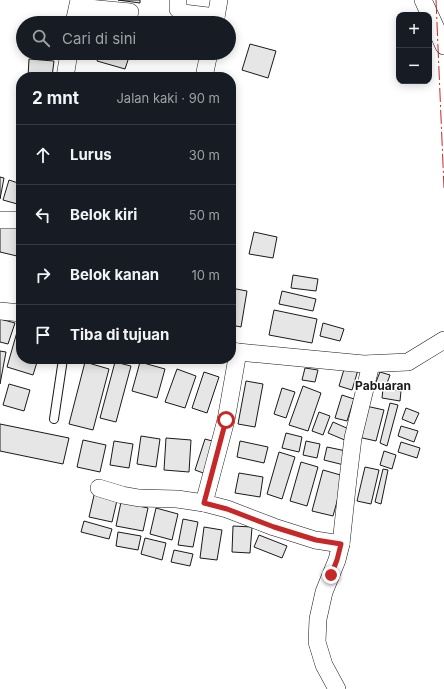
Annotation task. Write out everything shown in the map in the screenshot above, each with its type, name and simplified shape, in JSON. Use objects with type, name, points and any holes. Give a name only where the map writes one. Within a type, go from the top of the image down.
[{"type":"street","points":[[178,0],[178,9],[183,13],[197,16]]},
{"type":"street","points":[[216,16],[219,0]]},
{"type":"street","points":[[423,0],[444,46]]},
{"type":"street","points":[[77,10],[130,12]]},
{"type":"street","points":[[66,72],[68,60]]},
{"type":"street","points":[[205,72],[208,60]]},
{"type":"street","points":[[0,220],[16,220]]},
{"type":"street","points":[[0,311],[16,313]]},
{"type":"street","points":[[236,351],[371,364],[408,362],[444,340]]},
{"type":"street","points":[[204,503],[226,420],[232,364]]},
{"type":"street","points":[[337,689],[324,665],[317,642],[318,619],[324,592],[337,560],[341,544],[354,438],[371,364]]},
{"type":"street","points":[[99,488],[122,495],[139,498],[177,499],[204,503],[227,509],[274,527],[316,540],[341,544]]},
{"type":"lane","points":[[54,419],[62,364]]},
{"type":"building","points":[[118,0],[140,0],[140,3]]},
{"type":"building","points":[[250,44],[276,51],[268,78],[242,70]]},
{"type":"building","points":[[29,60],[54,61],[53,72],[28,72]]},
{"type":"building","points":[[97,60],[128,60],[125,69]]},
{"type":"building","points":[[0,177],[4,178],[0,199]]},
{"type":"building","points":[[9,180],[16,182],[16,204],[3,200]]},
{"type":"building","points":[[0,224],[16,228],[16,256],[0,252]]},
{"type":"building","points":[[254,232],[277,237],[273,258],[249,254]]},
{"type":"building","points":[[293,275],[318,279],[316,291],[291,288]]},
{"type":"building","points":[[236,289],[247,291],[241,327],[236,326]]},
{"type":"building","points":[[282,291],[316,299],[313,311],[279,304]]},
{"type":"building","points":[[274,310],[317,319],[312,343],[269,335]]},
{"type":"building","points":[[0,319],[15,323],[8,344],[0,342]]},
{"type":"building","points":[[323,323],[344,329],[340,341],[320,336]]},
{"type":"building","points":[[16,336],[16,364],[36,364],[33,375],[7,367]]},
{"type":"building","points":[[0,351],[6,352],[0,384]]},
{"type":"building","points":[[84,364],[92,364],[109,369],[93,430],[69,424]]},
{"type":"building","points":[[114,364],[131,366],[116,422],[100,418]]},
{"type":"building","points":[[139,364],[147,364],[165,369],[157,398],[132,391]]},
{"type":"building","points":[[345,366],[358,370],[352,390],[339,386]]},
{"type":"building","points":[[305,368],[318,370],[315,382],[302,380]]},
{"type":"building","points":[[177,369],[196,376],[185,408],[165,402]]},
{"type":"building","points":[[204,372],[219,377],[207,413],[192,408]]},
{"type":"building","points":[[380,372],[390,375],[386,386],[376,382]]},
{"type":"building","points":[[246,381],[263,384],[255,427],[238,424]]},
{"type":"building","points":[[9,384],[30,390],[24,411],[3,405]]},
{"type":"building","points":[[303,386],[321,393],[308,431],[289,425]]},
{"type":"building","points":[[282,388],[295,392],[286,418],[274,414]]},
{"type":"building","points":[[383,389],[401,391],[400,401],[382,398]]},
{"type":"building","points":[[342,395],[354,399],[347,421],[335,418]]},
{"type":"building","points":[[390,403],[398,405],[387,446],[380,443]]},
{"type":"building","points":[[366,406],[384,410],[376,441],[358,437]]},
{"type":"building","points":[[406,408],[419,413],[414,424],[402,419]]},
{"type":"building","points":[[319,412],[330,416],[323,435],[312,431]]},
{"type":"building","points":[[333,422],[351,430],[347,441],[328,433]]},
{"type":"building","points":[[0,424],[69,438],[63,464],[0,451]]},
{"type":"building","points":[[401,426],[418,431],[414,442],[398,436]]},
{"type":"building","points":[[286,433],[302,437],[299,452],[282,448]]},
{"type":"building","points":[[141,436],[160,439],[156,467],[137,464]]},
{"type":"building","points":[[166,438],[191,440],[189,472],[164,470]]},
{"type":"building","points":[[205,439],[216,442],[206,474],[195,470]]},
{"type":"building","points":[[83,440],[106,445],[100,472],[77,467]]},
{"type":"building","points":[[114,441],[133,444],[129,468],[110,465]]},
{"type":"building","points":[[240,441],[268,447],[264,463],[237,457]]},
{"type":"building","points":[[306,441],[320,444],[317,458],[303,455]]},
{"type":"building","points":[[401,442],[420,448],[417,458],[398,452]]},
{"type":"building","points":[[327,447],[351,452],[348,466],[324,460]]},
{"type":"building","points":[[384,451],[396,455],[392,469],[380,465]]},
{"type":"building","points":[[279,452],[295,457],[282,499],[267,494]]},
{"type":"building","points":[[301,462],[318,467],[307,506],[290,501]]},
{"type":"building","points":[[365,467],[379,470],[371,504],[357,501]]},
{"type":"building","points":[[383,469],[388,470],[381,504],[375,502]]},
{"type":"building","points":[[323,470],[344,476],[333,516],[312,511]]},
{"type":"building","points":[[239,473],[263,477],[260,497],[235,493]]},
{"type":"building","points":[[95,491],[118,496],[112,522],[89,517]]},
{"type":"building","points":[[121,502],[148,508],[143,531],[116,526]]},
{"type":"building","points":[[156,508],[178,514],[172,540],[150,534]]},
{"type":"building","points":[[183,519],[198,522],[193,547],[178,545]]},
{"type":"building","points":[[84,521],[112,529],[109,539],[81,532]]},
{"type":"building","points":[[233,526],[252,527],[250,553],[232,552]]},
{"type":"building","points":[[204,527],[222,530],[217,560],[200,558]]},
{"type":"building","points":[[118,532],[141,536],[138,550],[116,546]]},
{"type":"building","points":[[259,535],[287,546],[282,558],[254,547]]},
{"type":"building","points":[[145,538],[166,543],[162,560],[141,554]]},
{"type":"building","points":[[174,550],[193,554],[190,566],[171,562]]},
{"type":"power","points":[[436,0],[444,188]]},
{"type":"district","name":"Pabuaran","points":[[383,385]]},
{"type":"route","points":[[226,420],[204,503],[227,509],[274,527],[316,540],[341,544],[331,575]]}]
